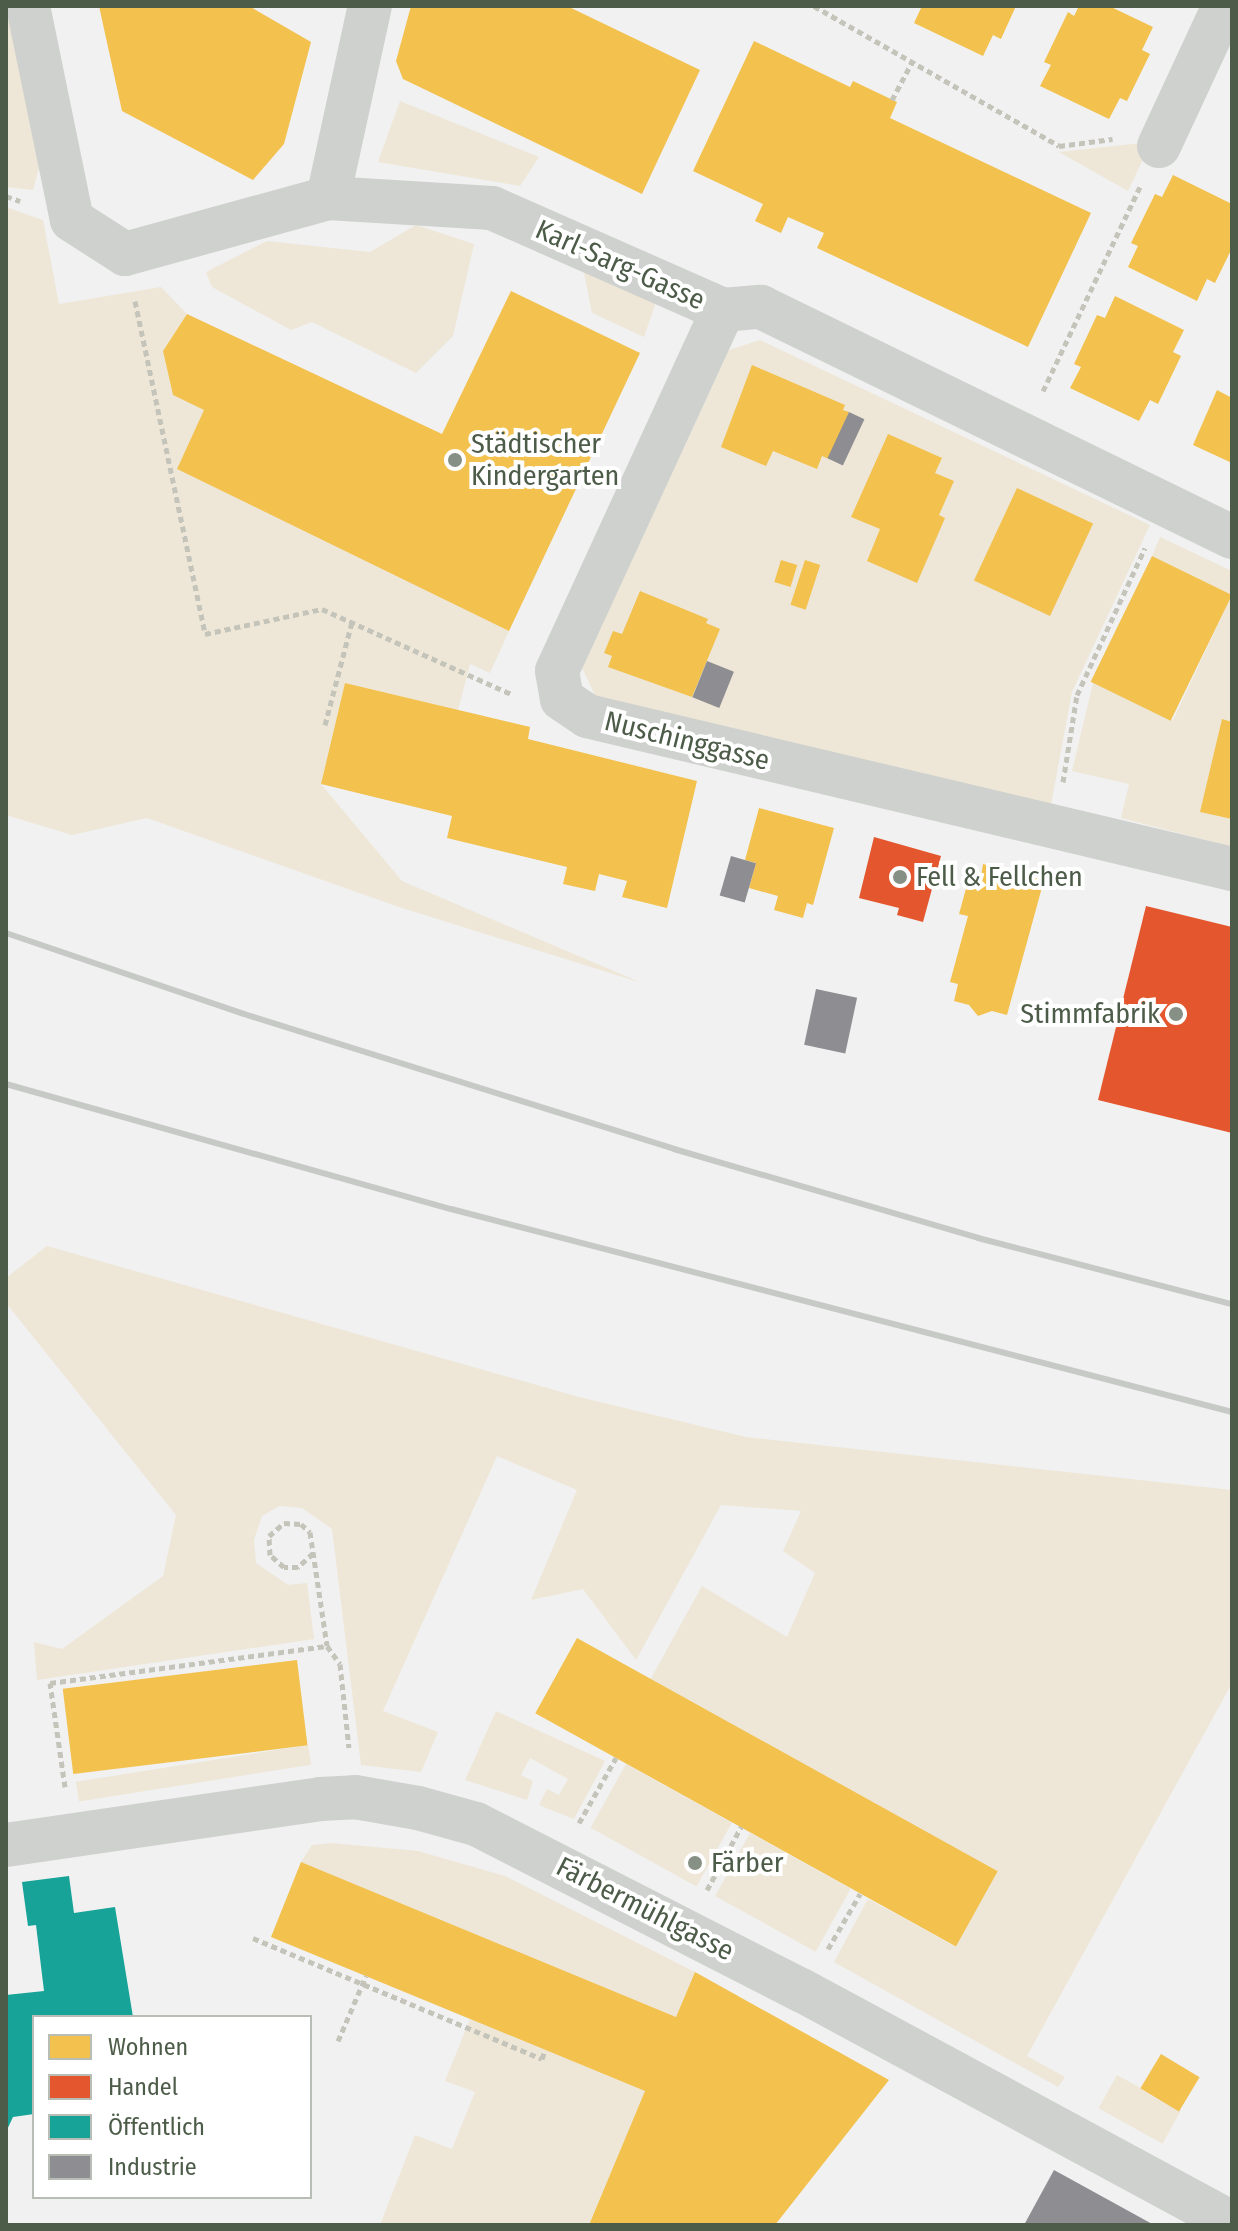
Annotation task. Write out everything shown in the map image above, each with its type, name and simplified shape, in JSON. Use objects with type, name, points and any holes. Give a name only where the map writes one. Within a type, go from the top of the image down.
[{"type":"street","points":[[28,6],[72,220],[125,254]]},
{"type":"street","points":[[328,198],[370,6]]},
{"type":"street","points":[[1159,146],[1224,6]]},
{"type":"street","name":"Karl-Sarg-Gasse","points":[[125,254],[328,198],[492,208],[723,310],[761,307],[1024,432],[1232,537]]},
{"type":"street","points":[[562,699],[557,671],[723,310]]},
{"type":"street","name":"Nuschinggasse","points":[[562,699],[587,716],[1232,869]]},
{"type":"street","name":"Färbermühlgasse","points":[[6,1845],[250,1806],[355,1797],[476,1824],[803,1991],[1232,2223]]},
{"type":"path","points":[[814,6],[1059,146],[1150,134],[1159,146],[1024,432]]},
{"type":"path","points":[[892,100],[912,62]]},
{"type":"path","points":[[125,254],[205,634],[322,609],[510,695],[562,699]]},
{"type":"path","points":[[1055,828],[1077,695],[1166,504]]},
{"type":"path","points":[[325,725],[352,622]]},
{"type":"path","points":[[313,1553],[298,1567],[284,1567],[270,1555],[269,1536],[284,1523],[301,1524],[310,1532],[327,1646],[340,1664],[355,1797]]},
{"type":"path","points":[[72,1835],[50,1683],[327,1646]]},
{"type":"path","points":[[556,1863],[616,1758]]},
{"type":"path","points":[[685,1929],[741,1827]]},
{"type":"path","points":[[803,1991],[860,1894]]},
{"type":"path","points":[[253,1938],[542,2059],[545,2050]]},
{"type":"path","points":[[338,2041],[366,1976]]},
{"type":"shaded area","points":[[6,6],[12,6],[42,156],[33,190],[6,187]]},
{"type":"shaded area","points":[[400,101],[539,157],[520,186],[378,162]]},
{"type":"shaded area","points":[[1151,142],[1128,191],[1059,152]]},
{"type":"shaded area","points":[[6,207],[43,220],[59,304],[161,287],[187,314],[163,351],[173,395],[204,410],[177,469],[509,631],[490,673],[470,664],[458,710],[345,683],[321,784],[402,881],[642,983],[399,907],[147,818],[72,835],[6,815]]},
{"type":"shaded area","points":[[416,225],[474,244],[453,336],[416,373],[312,322],[291,330],[212,287],[206,272],[267,241],[370,252]]},
{"type":"shaded area","points":[[582,263],[658,296],[644,337],[592,313]]},
{"type":"shaded area","points":[[760,340],[1150,525],[1072,692],[1051,805],[596,697],[582,668],[729,350]]},
{"type":"shaded area","points":[[1160,537],[1232,571],[1232,595],[1152,556]]},
{"type":"shaded area","points":[[1232,595],[1232,722],[1222,720],[1201,812],[1232,819],[1232,847],[1121,818],[1129,784],[1072,771],[1093,683],[1173,720]]},
{"type":"shaded area","points":[[47,1246],[579,1397],[746,1437],[1232,1490],[1232,1683],[1027,2056],[1065,2077],[1058,2087],[834,1962],[868,1899],[956,1947],[997,1872],[650,1680],[702,1586],[787,1637],[815,1573],[783,1551],[801,1511],[721,1505],[636,1660],[583,1589],[531,1600],[577,1490],[497,1456],[383,1711],[438,1732],[421,1772],[361,1765],[332,1529],[302,1508],[279,1506],[262,1516],[254,1540],[256,1563],[288,1585],[307,1583],[314,1639],[37,1680],[34,1642],[62,1649],[163,1576],[176,1515],[6,1303],[6,1278]]},
{"type":"shaded area","points":[[496,1711],[605,1761],[574,1819],[539,1805],[547,1789],[559,1795],[568,1779],[530,1758],[521,1775],[533,1781],[527,1800],[465,1780]]},
{"type":"shaded area","points":[[308,1745],[311,1765],[79,1802],[76,1782]]},
{"type":"shaded area","points":[[626,1764],[732,1823],[696,1887],[591,1828]]},
{"type":"shaded area","points":[[750,1833],[851,1889],[816,1952],[715,1896]]},
{"type":"shaded area","points":[[332,1843],[418,1851],[505,1876],[695,1972],[676,2017],[301,1862],[312,1845]]},
{"type":"shaded area","points":[[470,2019],[645,2091],[589,2225],[380,2225],[415,2135],[452,2149],[475,2092],[445,2081]]},
{"type":"shaded area","points":[[1117,2075],[1181,2110],[1162,2144],[1099,2108]]},
{"type":"building: Wohnen","points":[[99,6],[249,6],[311,42],[284,144],[253,180],[122,111]]},
{"type":"building: Wohnen","points":[[411,6],[567,6],[700,70],[642,194],[403,79],[396,61]]},
{"type":"building: Wohnen","points":[[922,6],[1016,6],[1001,39],[993,35],[983,56],[914,23]]},
{"type":"building: Wohnen","points":[[1079,6],[1109,6],[1153,27],[1142,50],[1150,54],[1127,101],[1120,98],[1109,119],[1040,86],[1051,65],[1044,62],[1068,12],[1074,16]]},
{"type":"building: Wohnen","points":[[754,41],[850,87],[853,81],[897,102],[890,118],[1091,213],[1028,347],[817,248],[824,233],[788,217],[781,233],[755,221],[763,204],[693,171]]},
{"type":"building: Wohnen","points":[[1173,175],[1232,204],[1232,248],[1215,283],[1207,279],[1197,301],[1128,267],[1138,246],[1131,243],[1155,194],[1162,197]]},
{"type":"building: Wohnen","points":[[511,291],[640,353],[509,631],[177,469],[204,410],[173,395],[163,351],[187,314],[442,434]]},
{"type":"building: Wohnen","points":[[1115,296],[1184,330],[1173,352],[1181,356],[1158,404],[1150,400],[1139,421],[1070,388],[1081,367],[1074,364],[1097,315],[1105,318]]},
{"type":"building: Wohnen","points":[[752,365],[845,405],[843,410],[849,412],[829,459],[822,456],[817,469],[773,451],[766,466],[721,447]]},
{"type":"building: Wohnen","points":[[1217,390],[1232,398],[1232,463],[1193,445]]},
{"type":"building: Wohnen","points":[[888,434],[942,458],[935,473],[954,481],[939,515],[945,518],[917,583],[867,561],[880,529],[851,517]]},
{"type":"building: Wohnen","points":[[1017,488],[1093,523],[1050,616],[974,580]]},
{"type":"building: Wohnen","points":[[1152,556],[1232,595],[1171,721],[1091,682]]},
{"type":"building: Wohnen","points":[[781,560],[797,565],[791,587],[774,582]]},
{"type":"building: Wohnen","points":[[805,560],[820,565],[806,610],[790,605]]},
{"type":"building: Wohnen","points":[[640,591],[708,619],[706,623],[720,629],[692,697],[608,667],[612,656],[604,653],[613,631],[622,634]]},
{"type":"building: Wohnen","points":[[345,683],[530,727],[528,739],[697,781],[667,908],[622,897],[627,881],[599,874],[595,891],[563,884],[567,867],[447,838],[452,816],[321,784]]},
{"type":"building: Wohnen","points":[[1222,719],[1232,722],[1232,819],[1200,812]]},
{"type":"building: Wohnen","points":[[759,808],[834,828],[813,905],[807,903],[803,918],[774,910],[778,896],[749,888],[756,863],[745,860]]},
{"type":"building: Wohnen","points":[[983,864],[1044,880],[1007,1015],[992,1011],[978,1016],[969,1005],[954,1001],[958,984],[950,982],[968,916],[959,914],[970,874],[981,876]]},
{"type":"building: Wohnen","points":[[577,1638],[998,1871],[956,1946],[535,1713]]},
{"type":"building: Wohnen","points":[[297,1660],[307,1745],[73,1774],[63,1689]]},
{"type":"building: Wohnen","points":[[301,1862],[676,2017],[695,1972],[889,2080],[775,2225],[589,2225],[645,2091],[271,1937]]},
{"type":"building: Wohnen","points":[[1161,2054],[1200,2077],[1179,2111],[1140,2088]]},
{"type":"building: Handel","name":"Fell & Fellchen","points":[[874,837],[941,856],[923,922],[897,915],[899,908],[859,898]]},
{"type":"building: Handel","name":"Stimmfabrik","points":[[1146,906],[1232,927],[1232,1133],[1098,1100]]},
{"type":"building: Öffentlich","points":[[69,1876],[74,1913],[115,1907],[133,2015],[32,2015],[32,2114],[13,2117],[6,2132],[6,1995],[44,1991],[36,1925],[28,1926],[22,1882]]},
{"type":"building: Industrie","points":[[849,412],[864,419],[843,465],[827,458]]},
{"type":"building: Industrie","points":[[707,661],[734,672],[719,708],[692,697]]},
{"type":"building: Industrie","points":[[731,856],[756,863],[745,903],[720,895]]},
{"type":"building: Industrie","points":[[816,989],[857,998],[845,1053],[804,1045]]},
{"type":"building: Industrie","points":[[1054,2170],[1154,2225],[1024,2225]]},
{"type":"railway","points":[[6,933],[244,1014],[674,1149],[978,1238],[1232,1304]]},
{"type":"railway","points":[[6,1084],[451,1209],[1232,1412]]},
{"type":"place","name":"Städtischer Kindergarten","points":[[455,460]]},
{"type":"place","name":"Fell & Fellchen","points":[[900,877]]},
{"type":"place","name":"Stimmfabrik","points":[[1176,1014]]},
{"type":"place","name":"Färber","points":[[695,1863]]}]
